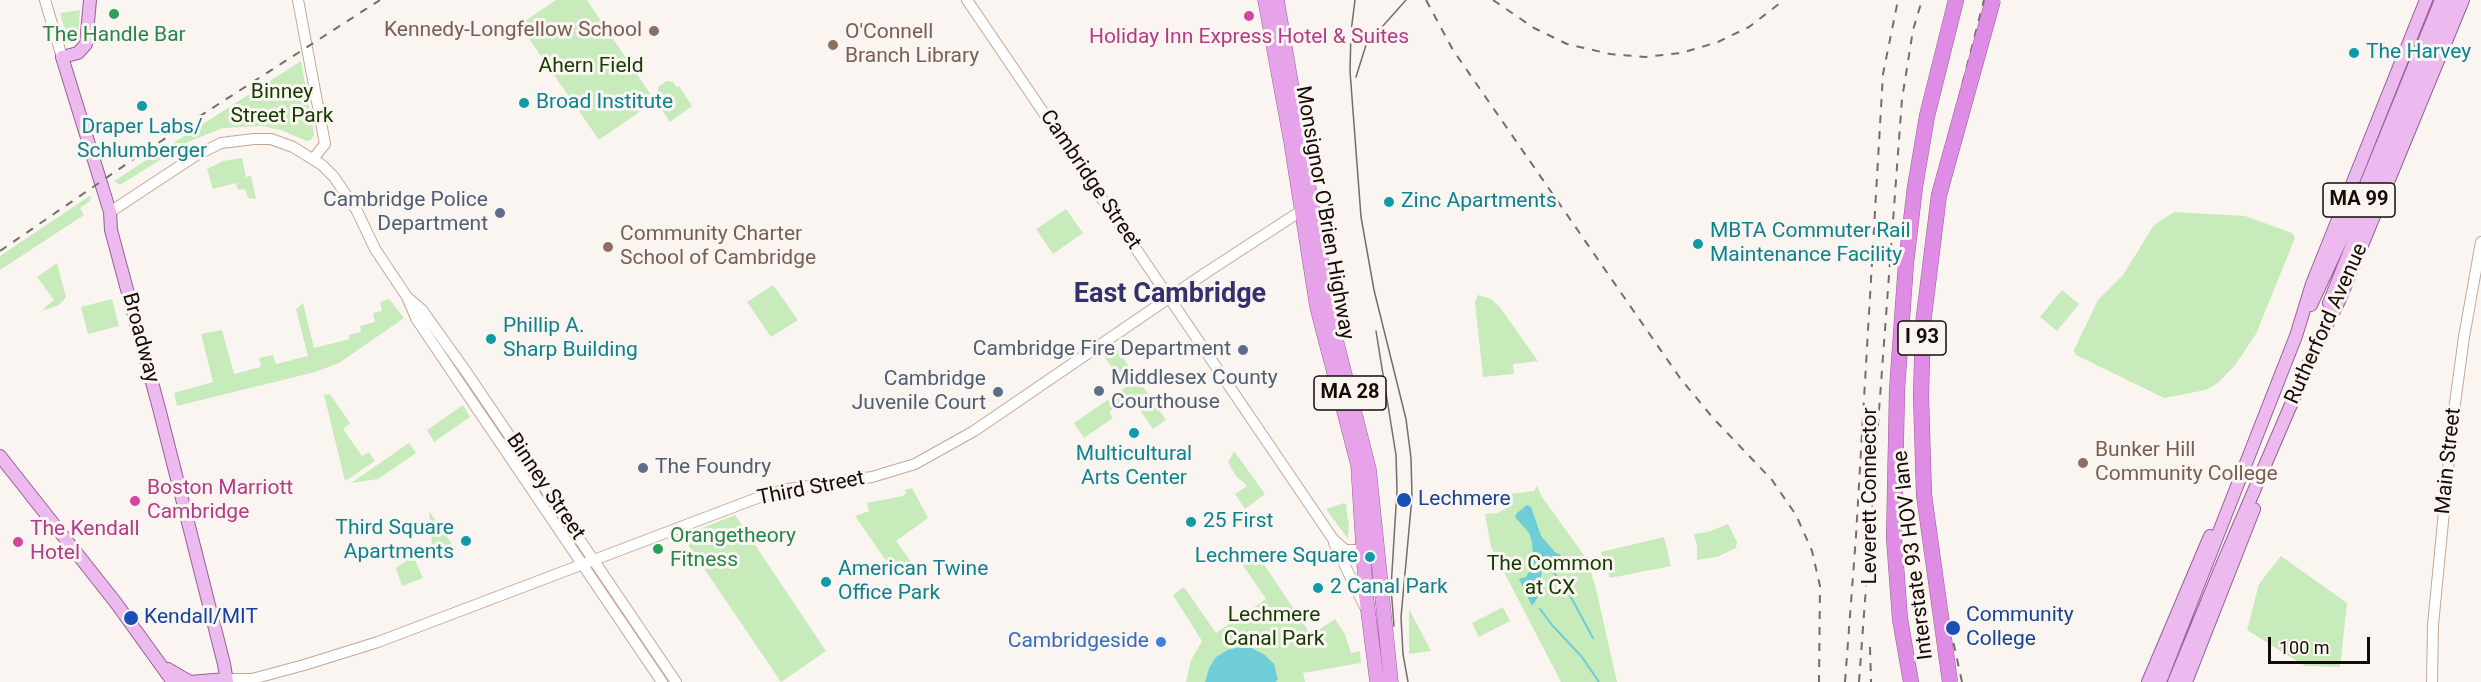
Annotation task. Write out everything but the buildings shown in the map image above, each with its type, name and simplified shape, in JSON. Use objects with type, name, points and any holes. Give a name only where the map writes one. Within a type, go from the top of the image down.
[{"type":"highway","name":"Monsignor O'Brien Highway","points":[[1265,0],[1334,335],[1369,469],[1371,550],[1368,614],[1377,682]]},
{"type":"highway","name":"Monsignor O'Brien Highway","points":[[1277,0],[1306,207]]},
{"type":"highway","points":[[1900,304],[1904,230],[1913,162],[1924,104],[1950,0]]},
{"type":"highway","points":[[1900,304],[1920,154],[1932,94],[1956,0]]},
{"type":"highway","name":"I 93","points":[[1942,682],[1917,495],[1913,404],[1914,347],[1919,275],[1931,193],[1986,0]]},
{"type":"highway","points":[[1968,61],[1994,0]]},
{"type":"highway","name":"Interstate 93 HOV lane","points":[[1950,682],[1924,495],[1921,396],[1923,324],[1939,195],[1994,0]]},
{"type":"highway","name":"I 93","points":[[1942,682],[1923,536],[1916,444],[1916,347],[1924,251],[1939,171],[1968,61]]},
{"type":"highway","name":"Leverett Connector","points":[[1899,682],[1894,488],[1900,304]]},
{"type":"highway","points":[[1916,444],[1956,682]]},
{"type":"highway","name":"Monsignor O'Brien Highway","points":[[1371,550],[1391,682]]},
{"type":"highway","name":"Leverett Connector","points":[[1895,595],[1911,682]]},
{"type":"main road","name":"Broadway","points":[[45,0],[110,212],[111,230],[160,412],[227,681]]},
{"type":"main road","points":[[62,57],[78,52],[86,44],[90,0]]},
{"type":"main road","points":[[298,0],[326,144],[313,159]]},
{"type":"main road","name":"Cambridge Street","points":[[967,0],[1333,539],[1368,614]]},
{"type":"main road","name":"Rutherford Avenue","points":[[2253,445],[2296,336],[2312,284],[2426,0]]},
{"type":"main road","name":"MA 99","points":[[2296,336],[2360,199],[2441,0]]},
{"type":"main road","name":"MA 99","points":[[2317,344],[2347,254],[2450,0]]},
{"type":"main road","name":"Rutherford Avenue","points":[[2274,447],[2317,344],[2343,290],[2463,0]]},
{"type":"main road","points":[[110,212],[206,149],[221,143],[258,138],[275,140],[313,159],[334,177]]},
{"type":"main road","points":[[246,140],[286,152],[334,177]]},
{"type":"main road","name":"Binney Street","points":[[334,177],[359,213],[375,249],[407,297],[417,320],[662,682]]},
{"type":"main road","name":"Third Street","points":[[227,681],[252,679],[378,642],[581,563],[776,492],[872,477],[915,464],[974,431],[1169,297],[1306,207]]},
{"type":"main road","name":"Main Street","points":[[2432,682],[2433,625],[2453,418],[2465,328],[2481,242]]},
{"type":"main road","name":"Binney Street","points":[[407,297],[422,310],[467,373],[676,682]]},
{"type":"main road","points":[[2148,682],[2190,578],[2253,445]]},
{"type":"main road","name":"MA 99","points":[[2160,682],[2253,445]]},
{"type":"main road","points":[[2186,682],[2251,518],[2274,447]]},
{"type":"main road","name":"MA 99","points":[[2174,682],[2274,447]]},
{"type":"main road","points":[[0,456],[173,682]]},
{"type":"main road","points":[[1333,539],[1345,550],[1371,550]]},
{"type":"main road","points":[[162,665],[190,681],[227,681]]},
{"type":"green space","name":"Ahern Field","points":[[556,0],[587,0],[655,101],[599,140],[523,30],[525,21]]},
{"type":"green space","points":[[80,10],[78,38],[75,42],[70,43],[60,13]]},
{"type":"green space","name":"Binney Street Park","points":[[301,61],[314,134],[311,140],[307,141],[281,130],[261,126],[223,128],[190,141],[120,185],[114,181]]},
{"type":"green space","points":[[667,81],[673,82],[677,88],[679,86],[692,106],[670,122],[658,104],[664,100],[660,99],[657,93],[659,86]]},
{"type":"green space","points":[[242,158],[246,177],[251,176],[256,199],[248,198],[245,189],[238,190],[236,183],[213,189],[207,169],[223,161]]},
{"type":"green space","points":[[91,195],[90,201],[80,208],[84,215],[0,270],[0,256]]},
{"type":"green space","points":[[1066,209],[1083,233],[1053,254],[1036,229]]},
{"type":"green space","points":[[2174,212],[2245,216],[2292,233],[2295,238],[2256,334],[2235,365],[2219,382],[2206,390],[2164,398],[2076,355],[2074,350],[2098,300],[2123,275],[2154,225]]},
{"type":"green space","points":[[57,263],[66,297],[59,305],[45,310],[44,308],[54,300],[37,277]]},
{"type":"green space","points":[[773,285],[798,320],[771,337],[747,302]]},
{"type":"green space","points":[[2062,290],[2079,304],[2057,331],[2040,317]]},
{"type":"green space","points":[[1478,295],[1491,299],[1499,306],[1538,361],[1513,364],[1514,374],[1483,377],[1475,302]]},
{"type":"green space","points":[[112,299],[119,326],[88,334],[81,307]]},
{"type":"green space","points":[[389,299],[404,318],[339,363],[315,372],[177,406],[174,393],[213,382],[201,334],[222,330],[234,374],[261,367],[259,358],[273,355],[276,364],[308,356],[296,309],[303,303],[314,348],[350,339],[349,335],[361,332],[360,326],[375,322],[373,313],[382,311],[380,302]]},
{"type":"green space","points":[[1114,345],[1166,420],[1153,429],[1131,397],[1109,412],[1113,418],[1084,438],[1074,423],[1125,388],[1102,353]]},
{"type":"green space","points":[[330,394],[350,423],[343,429],[362,456],[369,452],[375,461],[345,481],[324,395]]},
{"type":"green space","points":[[463,405],[470,417],[434,442],[427,430]]},
{"type":"green space","points":[[409,443],[416,453],[378,479],[351,483]]},
{"type":"green space","points":[[1234,451],[1265,494],[1245,509],[1235,494],[1247,486],[1236,476],[1228,462]]},
{"type":"green space","name":"The Common at CX","points":[[1537,486],[1542,497],[1589,566],[1617,682],[1561,682],[1491,547],[1485,514],[1497,513],[1510,506],[1510,494],[1534,491]]},
{"type":"green space","points":[[912,488],[928,518],[896,541],[914,566],[898,578],[855,516],[869,511],[867,503],[903,496],[906,493],[905,490]]},
{"type":"green space","points":[[1344,503],[1349,522],[1348,539],[1326,509]]},
{"type":"green space","points":[[429,511],[456,550],[446,557],[439,556],[432,546]]},
{"type":"green space","points":[[735,515],[826,651],[781,682],[682,536]]},
{"type":"green space","points":[[1728,524],[1737,542],[1736,548],[1717,557],[1697,560],[1694,534],[1708,532]]},
{"type":"green space","points":[[1664,537],[1671,566],[1610,578],[1601,552]]},
{"type":"green space","name":"Lechmere Canal Park","points":[[1253,548],[1311,635],[1335,619],[1345,634],[1351,653],[1360,651],[1361,663],[1303,673],[1305,682],[1276,682],[1277,673],[1268,658],[1257,650],[1240,647],[1227,650],[1216,657],[1209,668],[1205,682],[1186,682],[1191,660],[1202,641],[1173,595],[1184,587],[1216,633],[1266,599],[1238,558]]},
{"type":"green space","points":[[413,556],[423,578],[402,586],[396,568]]},
{"type":"green space","points":[[2281,556],[2347,603],[2340,667],[2305,666],[2247,630],[2259,584]]},
{"type":"green space","points":[[1503,607],[1510,621],[1479,637],[1472,623]]},
{"type":"green space","points":[[1409,609],[1431,651],[1409,654]]},
{"type":"water","points":[[1527,505],[1531,507],[1541,536],[1555,552],[1561,555],[1551,569],[1542,570],[1538,597],[1532,606],[1519,579],[1526,577],[1529,572],[1533,558],[1532,542],[1529,533],[1515,517]]},
{"type":"water","points":[[1240,647],[1252,648],[1265,655],[1274,664],[1278,679],[1276,682],[1205,682],[1209,668],[1216,657],[1227,650]]},
{"type":"waterway","points":[[1551,569],[1566,588],[1593,638]]},
{"type":"waterway","points":[[1540,609],[1582,657],[1599,682]]},
{"type":"tram line","points":[[1355,0],[1350,71],[1361,217],[1374,290],[1406,419],[1411,458],[1412,497],[1401,617],[1403,654],[1408,682]]},
{"type":"tram line","points":[[1356,77],[1366,45],[1406,0]]},
{"type":"tram line","points":[[1376,331],[1396,455],[1397,490],[1391,588],[1394,626]]},
{"type":"railway","points":[[0,251],[138,156],[380,0]]},
{"type":"railway","points":[[1426,0],[1453,50],[1680,378],[1713,418],[1772,480],[1796,515],[1812,551],[1820,586],[1819,682]]},
{"type":"railway","points":[[1493,0],[1534,28],[1567,44],[1610,54],[1645,57],[1681,53],[1718,42],[1749,27],[1784,0]]},
{"type":"railway","points":[[1845,682],[1856,536],[1883,74],[1898,0]]},
{"type":"railway","points":[[1859,682],[1902,99],[1913,30],[1922,0]]},
{"type":"railway","points":[[1962,682],[1923,503],[1918,469],[1916,377],[1921,290],[1936,186],[1984,0]]},
{"type":"railway","points":[[1870,647],[1871,682]]},
{"type":"place","name":"The Handle Bar","points":[[114,14]]},
{"type":"place","name":"Holiday Inn Express Hotel & Suites","points":[[1249,16]]},
{"type":"place","name":"Kennedy-Longfellow School","points":[[654,31]]},
{"type":"place","name":"O'Connell Branch Library","points":[[833,45]]},
{"type":"place","name":"The Harvey","points":[[2354,53]]},
{"type":"place","name":"Broad Institute","points":[[524,103]]},
{"type":"place","name":"Draper Labs/ Schlumberger","points":[[142,106]]},
{"type":"place","name":"Zinc Apartments","points":[[1389,202]]},
{"type":"place","name":"Cambridge Police Department","points":[[500,213]]},
{"type":"place","name":"MBTA Commuter Rail Maintenance Facility","points":[[1698,244]]},
{"type":"place","name":"Community Charter School of Cambridge","points":[[608,247]]},
{"type":"place","name":"Phillip A. Sharp Building","points":[[491,339]]},
{"type":"place","name":"Cambridge Fire Department","points":[[1243,350]]},
{"type":"place","name":"Middlesex County Courthouse","points":[[1099,391]]},
{"type":"place","name":"Cambridge Juvenile Court","points":[[998,392]]},
{"type":"place","name":"Multicultural Arts Center","points":[[1134,433]]},
{"type":"place","name":"Bunker Hill Community College","points":[[2083,463]]},
{"type":"place","name":"The Foundry","points":[[643,468]]},
{"type":"place","name":"Lechmere","points":[[1404,500]]},
{"type":"place","name":"Boston Marriott Cambridge","points":[[135,501]]},
{"type":"place","name":"25 First","points":[[1191,522]]},
{"type":"place","name":"Third Square Apartments","points":[[466,541]]},
{"type":"place","name":"The Kendall Hotel","points":[[18,542]]},
{"type":"place","name":"Orangetheory Fitness","points":[[658,549]]},
{"type":"place","name":"Lechmere Square","points":[[1370,557]]},
{"type":"place","name":"American Twine Office Park","points":[[826,582]]},
{"type":"place","name":"2 Canal Park","points":[[1318,588]]},
{"type":"place","name":"Kendall/MIT","points":[[131,618]]},
{"type":"place","name":"Community College","points":[[1953,628]]},
{"type":"place","name":"Cambridgeside","points":[[1161,642]]},
{"type":"district","name":"East Cambridge","points":[[1170,295]]}]
